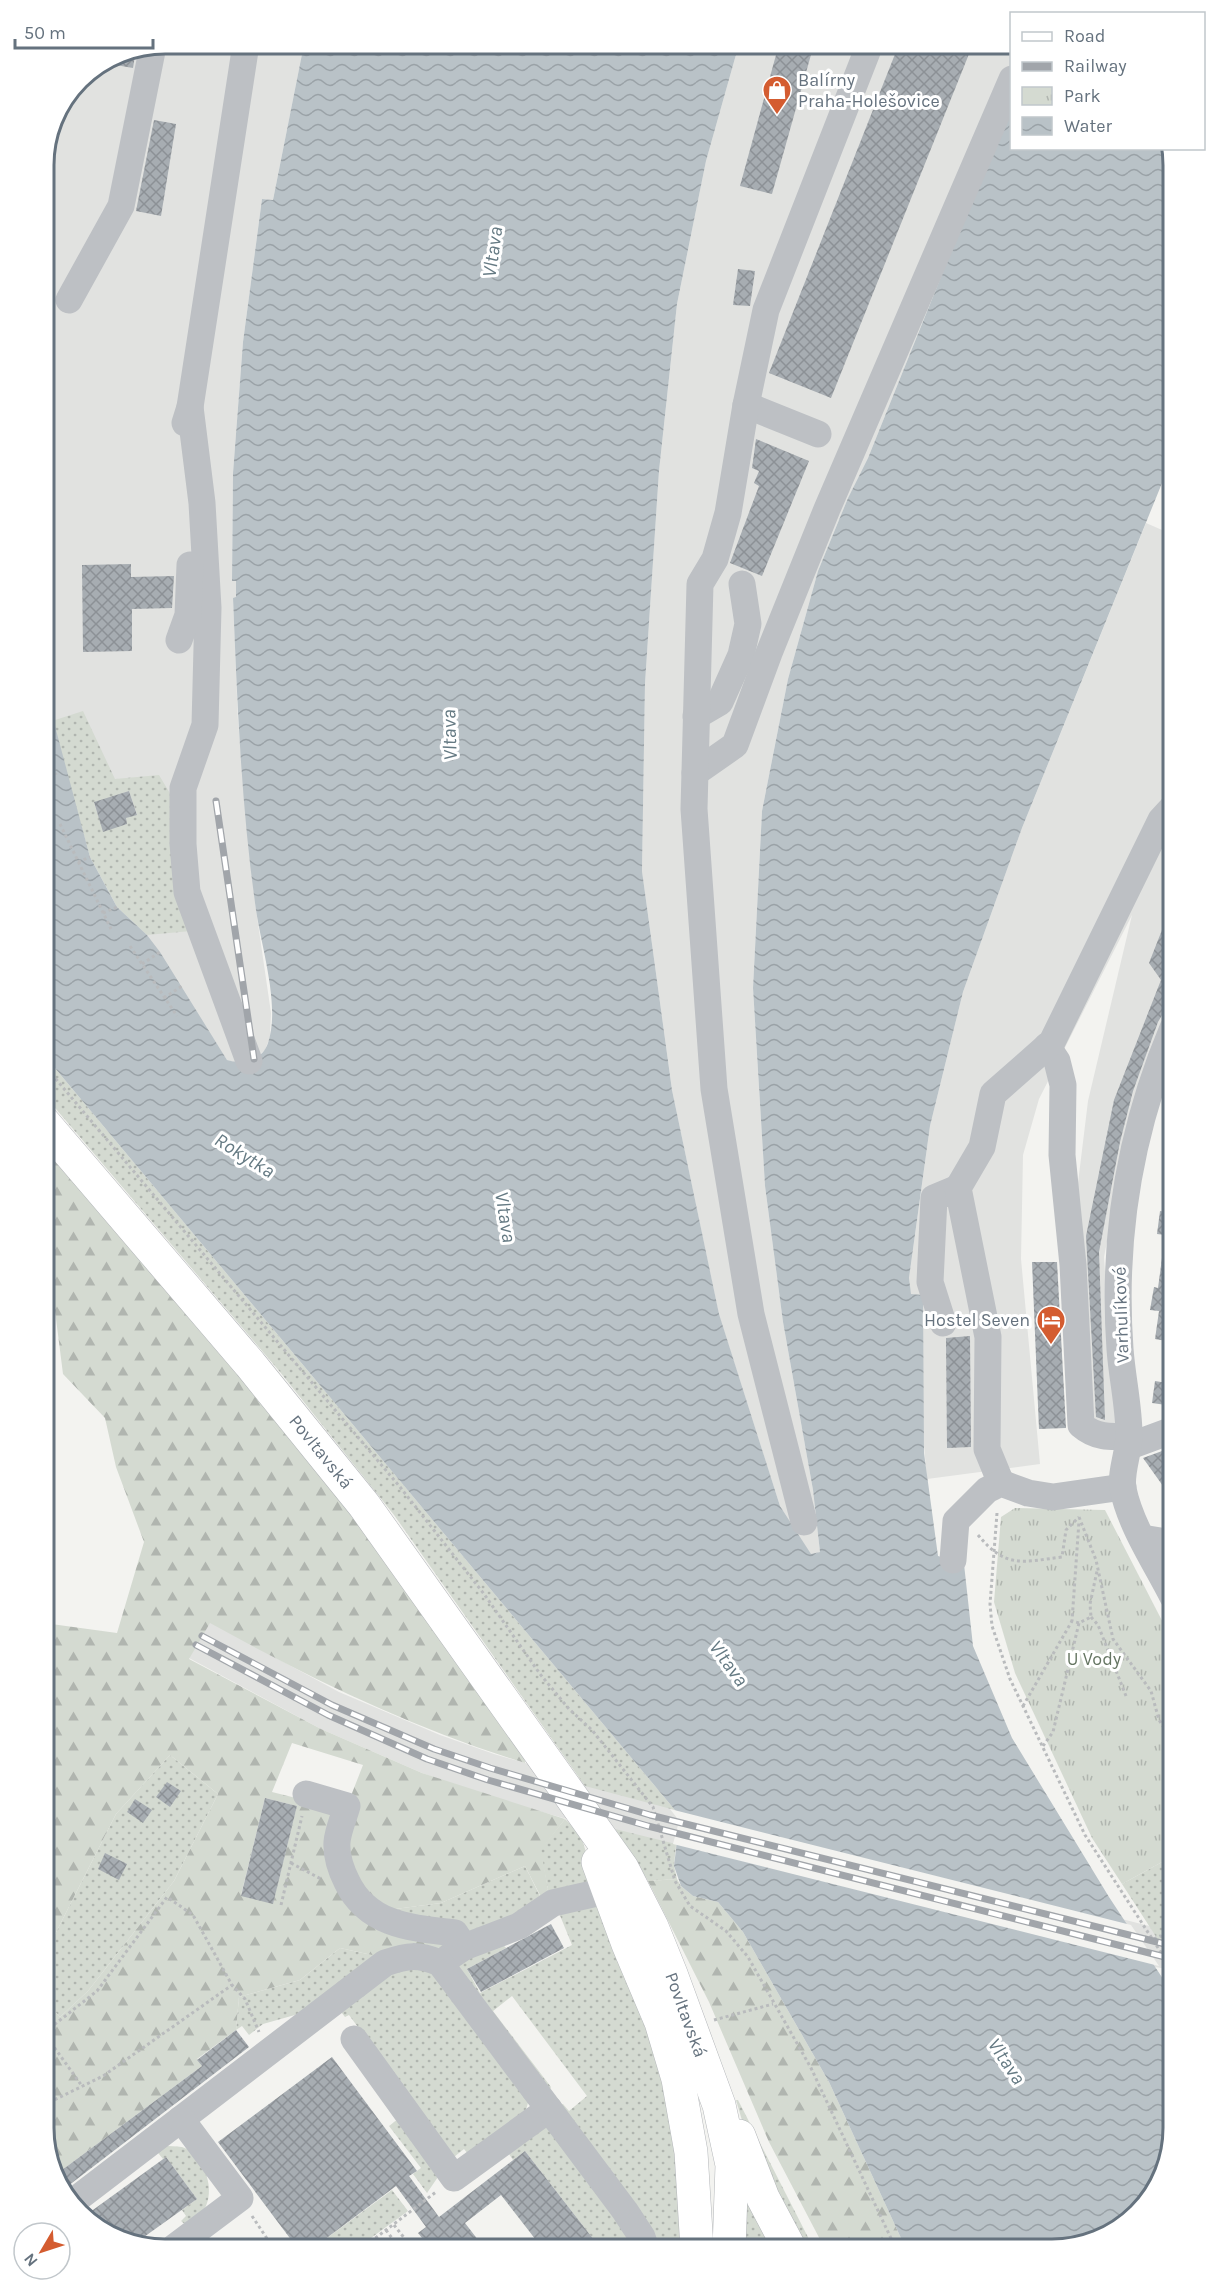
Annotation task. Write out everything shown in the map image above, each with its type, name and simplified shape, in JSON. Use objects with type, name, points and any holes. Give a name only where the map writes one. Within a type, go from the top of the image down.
[{"type":"main road","name":"Povltavská","points":[[54,1135],[250,1364],[364,1505],[622,1868],[698,2014],[729,2144],[732,2193],[730,2239]]},
{"type":"main road","name":"Povltavská","points":[[574,1802],[663,2028],[678,2079],[691,2152],[696,2239]]},
{"type":"main road","points":[[698,2014],[723,2091],[763,2198],[785,2239]]},
{"type":"street","points":[[179,640],[188,615],[190,535],[176,451],[190,407],[244,54]]},
{"type":"street","points":[[804,1522],[750,1314],[714,1089],[694,809],[700,584],[715,559],[728,513],[746,405],[766,310],[866,54]]},
{"type":"street","points":[[69,300],[121,206],[151,55]]},
{"type":"street","points":[[695,773],[735,745],[768,653],[827,509],[1010,81]]},
{"type":"street","points":[[746,405],[818,434]]},
{"type":"street","points":[[190,407],[202,503],[208,608],[205,725],[183,788],[186,882],[187,892],[249,1061]]},
{"type":"street","points":[[696,716],[720,702],[741,655],[748,624],[742,584]]},
{"type":"street","points":[[943,1323],[930,1282],[934,1198],[958,1188],[982,1147],[993,1094],[1052,1042],[1163,818]]},
{"type":"street","points":[[1047,1046],[1057,1061],[1063,1085],[1062,1155],[1073,1265],[1081,1425],[1091,1434],[1128,1442],[1163,1433]]},
{"type":"street","name":"Varhulíkové","points":[[1163,1052],[1135,1143],[1122,1212],[1118,1276],[1120,1348],[1128,1442],[1123,1487],[1142,1538],[1163,1578]]},
{"type":"street","points":[[958,1188],[988,1337],[987,1449],[1001,1483]]},
{"type":"street","points":[[953,1560],[956,1521],[987,1490],[1001,1483],[1028,1493],[1053,1497],[1123,1487]]},
{"type":"street","points":[[1142,1538],[1163,1541]]},
{"type":"street","points":[[305,1801],[347,1806],[337,1842],[340,1869],[351,1890],[370,1912],[412,1929],[455,1933],[464,1947]]},
{"type":"street","points":[[440,1963],[464,1947],[519,1926],[554,1903],[609,1890]]},
{"type":"street","points":[[79,2198],[385,1963],[406,1956],[421,1955],[440,1963],[549,2101],[643,2239]]},
{"type":"street","points":[[354,2040],[454,2178],[549,2101]]},
{"type":"street","points":[[181,2119],[240,2198],[185,2239]]},
{"type":"path","points":[[54,769],[56,775]]},
{"type":"path","points":[[60,824],[111,929]]},
{"type":"path","points":[[78,862],[90,857]]},
{"type":"path","points":[[103,913],[117,907]]},
{"type":"path","points":[[130,946],[177,1016]]},
{"type":"path","points":[[142,964],[160,952]]},
{"type":"path","points":[[164,998],[182,986]]},
{"type":"path","points":[[54,1077],[392,1478],[484,1594],[540,1674],[569,1709],[592,1730],[653,1807],[675,1881],[690,1906],[726,1931],[741,1948],[821,2089],[891,2239]]},
{"type":"path","points":[[1001,1483],[992,1552],[993,1626],[1010,1679],[1085,1835],[1163,1954]]},
{"type":"path","points":[[961,1515],[992,1552],[1017,1562],[1062,1557],[1065,1530],[1079,1516]]},
{"type":"path","points":[[1079,1516],[1098,1569],[1113,1639],[1151,1691],[1159,1720],[1163,1726]]},
{"type":"path","points":[[1023,1706],[1072,1621],[1079,1516]]},
{"type":"path","points":[[1098,1569],[1090,1604],[1091,1617],[1098,1625],[1126,1696]]},
{"type":"path","points":[[1072,1621],[1079,1623],[1091,1617]]},
{"type":"path","points":[[1043,1746],[1053,1732],[1079,1623]]},
{"type":"path","points":[[281,1905],[305,1801]]},
{"type":"path","points":[[54,2025],[97,1991],[167,1897],[193,1915],[232,1985],[245,2000],[257,2030],[272,2050]]},
{"type":"path","points":[[1154,1939],[1163,1937]]},
{"type":"path","points":[[54,2100],[103,2076],[232,1985]]},
{"type":"path","points":[[698,2014],[773,2004]]},
{"type":"path","points":[[54,2046],[82,2086]]},
{"type":"path","points":[[374,2239],[454,2178]]},
{"type":"path","points":[[240,2198],[267,2239]]},
{"type":"path","points":[[394,2224],[406,2239]]},
{"type":"path","points":[[386,2230],[393,2239]]},
{"type":"shaded area","points":[[165,54],[302,54],[273,200],[262,199],[243,342],[233,473],[232,581],[236,581],[236,598],[233,598],[238,721],[255,903],[271,1013],[270,1037],[265,1050],[254,1059],[239,1064],[227,1060],[147,935],[117,907],[78,806],[54,721],[54,158],[60,129],[65,116],[86,86],[122,62],[143,56]]},
{"type":"shaded area","points":[[736,54],[1010,54],[1010,105],[868,458],[848,498],[818,571],[788,679],[762,811],[753,988],[765,1186],[783,1322],[813,1490],[820,1552],[811,1555],[780,1506],[719,1315],[672,1090],[642,871],[645,684],[659,471],[677,304],[706,161]]},
{"type":"shaded area","points":[[1146,523],[1163,530],[1163,1032],[1154,1051],[1127,1138],[1104,1257],[1116,1429],[1078,1434],[1068,1265],[1088,1101],[1132,915],[1039,1099],[1023,1155],[1021,1259],[1040,1464],[927,1479],[909,1278],[930,1126],[963,992],[1022,828]]},
{"type":"shaded area","points":[[210,1622],[339,1692],[440,1735],[494,1754],[653,1800],[1163,1929],[1163,1968],[1113,1960],[644,1841],[483,1795],[422,1773],[321,1729],[189,1658]]},
{"type":"green space","points":[[83,711],[115,779],[159,775],[171,795],[191,931],[147,935],[117,907],[90,857],[54,728],[54,720]],"holes":[[[129,791],[137,814],[126,818],[127,824],[103,831],[94,803]]]},
{"type":"green space","points":[[54,1067],[675,1810],[585,1786],[394,1515],[280,1372],[54,1107]]},
{"type":"green space","points":[[54,1156],[224,1348],[395,1573],[524,1749],[525,1763],[443,1734],[363,1701],[286,1664],[210,1623],[189,1659],[321,1729],[422,1773],[565,1819],[541,1850],[548,1889],[542,1899],[525,1866],[441,1903],[380,1911],[447,1942],[448,1951],[381,1957],[340,1948],[300,1980],[239,1997],[236,2030],[197,2059],[202,2066],[62,2170],[56,2150],[54,2128],[54,2010],[60,2017],[88,1991],[174,1881],[218,1794],[170,1755],[116,1814],[54,1936],[54,1624],[117,1633],[144,1542],[116,1467],[105,1418],[63,1374],[54,1303]],"holes":[[[292,1743],[363,1765],[347,1806],[340,1809],[272,1792]],[[265,1798],[297,1806],[273,1903],[241,1895]]]},
{"type":"green space","name":"U Vody","points":[[1015,1508],[1105,1510],[1163,1623],[1163,1861],[1122,1884],[1092,1838],[1015,1673],[994,1602],[1001,1517]]},
{"type":"green space","points":[[170,1755],[218,1794],[174,1881],[88,1991],[60,2017],[54,2010],[54,1936],[116,1814]]},
{"type":"green space","points":[[565,1819],[580,1833],[596,1884],[462,1941],[380,1911],[441,1903],[525,1866],[541,1898],[548,1889],[540,1850]]},
{"type":"green space","points":[[615,1829],[676,1844],[674,1866],[677,1879],[648,1881]]},
{"type":"green space","points":[[1163,1861],[1163,1948],[1122,1884]]},
{"type":"green space","points":[[677,1879],[681,1886],[693,1896],[718,1902],[743,1932],[829,2082],[901,2239],[820,2239],[769,2142],[709,2002],[648,1881]]},
{"type":"green space","points":[[574,1907],[603,1907],[633,1984],[671,2102],[685,2239],[642,2239],[554,2105],[563,2104],[569,2111],[587,2096],[512,1996],[493,2011],[551,2087],[547,2096],[453,1967],[499,1940],[506,1948],[467,1969],[480,1993],[572,1945],[559,1913]]},
{"type":"green space","points":[[340,1948],[381,1957],[309,2011],[263,2024],[249,2035],[242,2026],[236,2030],[239,1997],[300,1980]]},
{"type":"green space","points":[[428,1967],[529,2099],[526,2110],[468,2154],[464,2149],[454,2157],[349,2015],[345,2017],[338,2008],[392,1969]]},
{"type":"green space","points":[[736,2100],[809,2239],[796,2239],[749,2144]]},
{"type":"green space","points":[[398,2119],[440,2174],[427,2193],[413,2174],[421,2168],[389,2126]]},
{"type":"green space","points":[[548,2127],[616,2213],[630,2239],[593,2239],[525,2151],[513,2160],[509,2154],[529,2128]]},
{"type":"green space","points":[[182,2147],[196,2156],[208,2180],[209,2189],[205,2209],[186,2225],[181,2221],[186,2216],[182,2210],[197,2199],[166,2157],[163,2159],[154,2148]]},
{"type":"green space","points":[[392,2190],[408,2211],[370,2239],[326,2239]]},
{"type":"green space","points":[[745,2197],[768,2239],[742,2239]]},
{"type":"water","points":[[302,54],[736,54],[706,161],[677,304],[659,471],[645,684],[642,871],[672,1090],[719,1314],[780,1506],[811,1554],[820,1552],[813,1490],[783,1322],[765,1186],[753,988],[762,811],[788,679],[818,571],[848,498],[868,458],[1010,105],[1010,150],[1162,150],[1163,481],[1022,828],[963,992],[930,1126],[909,1278],[911,1294],[923,1295],[924,1453],[938,1556],[964,1564],[973,1646],[1012,1738],[1109,1897],[1163,1979],[1163,2128],[1159,2157],[1152,2177],[1135,2201],[1114,2220],[1095,2231],[1059,2239],[901,2239],[829,2082],[743,1932],[718,1902],[693,1896],[681,1886],[674,1866],[680,1816],[54,1067],[54,722],[90,857],[117,907],[147,935],[160,952],[227,1060],[245,1062],[256,1058],[268,1043],[272,1010],[271,992],[255,903],[246,827],[236,674],[233,598],[236,597],[236,581],[232,581],[233,473],[243,342],[262,199],[273,200]]},
{"type":"pier","points":[[670,1809],[1131,1925],[1159,1966],[673,1844],[678,1825],[677,1818]]},
{"type":"building","name":"Balírny Praha-Holešovice","points":[[776,54],[811,54],[772,194],[740,186]]},
{"type":"building","points":[[895,54],[969,54],[831,398],[769,373]]},
{"type":"building","points":[[135,58],[133,68],[116,65]]},
{"type":"building","points":[[154,120],[176,124],[161,216],[136,211]]},
{"type":"building","points":[[738,269],[755,271],[750,306],[733,305]]},
{"type":"building","points":[[756,439],[809,461],[762,576],[730,563],[759,486],[754,483],[759,471],[752,468]]},
{"type":"building","points":[[131,564],[131,577],[174,576],[172,608],[132,609],[132,651],[83,652],[82,565]]},
{"type":"building","points":[[129,791],[137,815],[126,818],[127,824],[103,832],[94,802]]},
{"type":"building","points":[[1163,927],[1163,1014],[1133,1091],[1120,1142],[1099,1252],[1105,1420],[1096,1417],[1086,1236],[1114,1100],[1161,980],[1149,963]]},
{"type":"building","points":[[1160,1211],[1163,1211],[1163,1235],[1157,1234]]},
{"type":"building","points":[[1163,1250],[1163,1340],[1155,1339],[1159,1311],[1150,1310],[1154,1287],[1158,1288]]},
{"type":"building","name":"Hostel Seven","points":[[1032,1262],[1057,1262],[1066,1428],[1039,1429]]},
{"type":"building","points":[[970,1336],[971,1447],[947,1448],[946,1338]]},
{"type":"building","points":[[1155,1381],[1163,1382],[1163,1405],[1152,1403]]},
{"type":"building","points":[[1163,1451],[1163,1486],[1143,1458]]},
{"type":"building","points":[[167,1782],[181,1791],[170,1807],[156,1797]]},
{"type":"building","points":[[265,1798],[297,1806],[273,1904],[241,1896]]},
{"type":"building","points":[[135,1799],[152,1810],[143,1823],[127,1812]]},
{"type":"building","points":[[105,1853],[127,1864],[119,1880],[98,1869]]},
{"type":"building","points":[[551,1924],[564,1948],[481,1992],[467,1969]]},
{"type":"building","points":[[236,2030],[249,2047],[70,2185],[62,2170],[202,2066],[197,2060]]},
{"type":"building","points":[[332,2057],[417,2171],[409,2176],[439,2217],[525,2151],[593,2239],[535,2239],[501,2195],[465,2223],[477,2239],[423,2239],[418,2233],[426,2227],[396,2186],[325,2239],[291,2239],[218,2142]]},
{"type":"building","points":[[166,2157],[197,2199],[144,2237],[116,2228],[92,2211]]},
{"type":"railway","points":[[216,801],[254,1059]]},
{"type":"railway","points":[[202,1636],[332,1705],[434,1749],[490,1768],[650,1815],[1163,1943]]},
{"type":"railway","points":[[196,1645],[328,1715],[427,1759],[488,1780],[648,1826],[1163,1956]]},
{"type":"place","name":"Balírny Praha-Holešovice","points":[[777,116]]},
{"type":"place","name":"Hostel Seven","points":[[1051,1346]]},
{"type":"water label","name":"Vltava","points":[[492,252]]},
{"type":"water label","name":"Vltava","points":[[449,735]]},
{"type":"water label","name":"Rokytka","points":[[245,1155]]},
{"type":"water label","name":"Vltava","points":[[506,1217]]},
{"type":"water label","name":"Vltava","points":[[729,1663]]},
{"type":"water label","name":"Vltava","points":[[1007,2061]]}]
